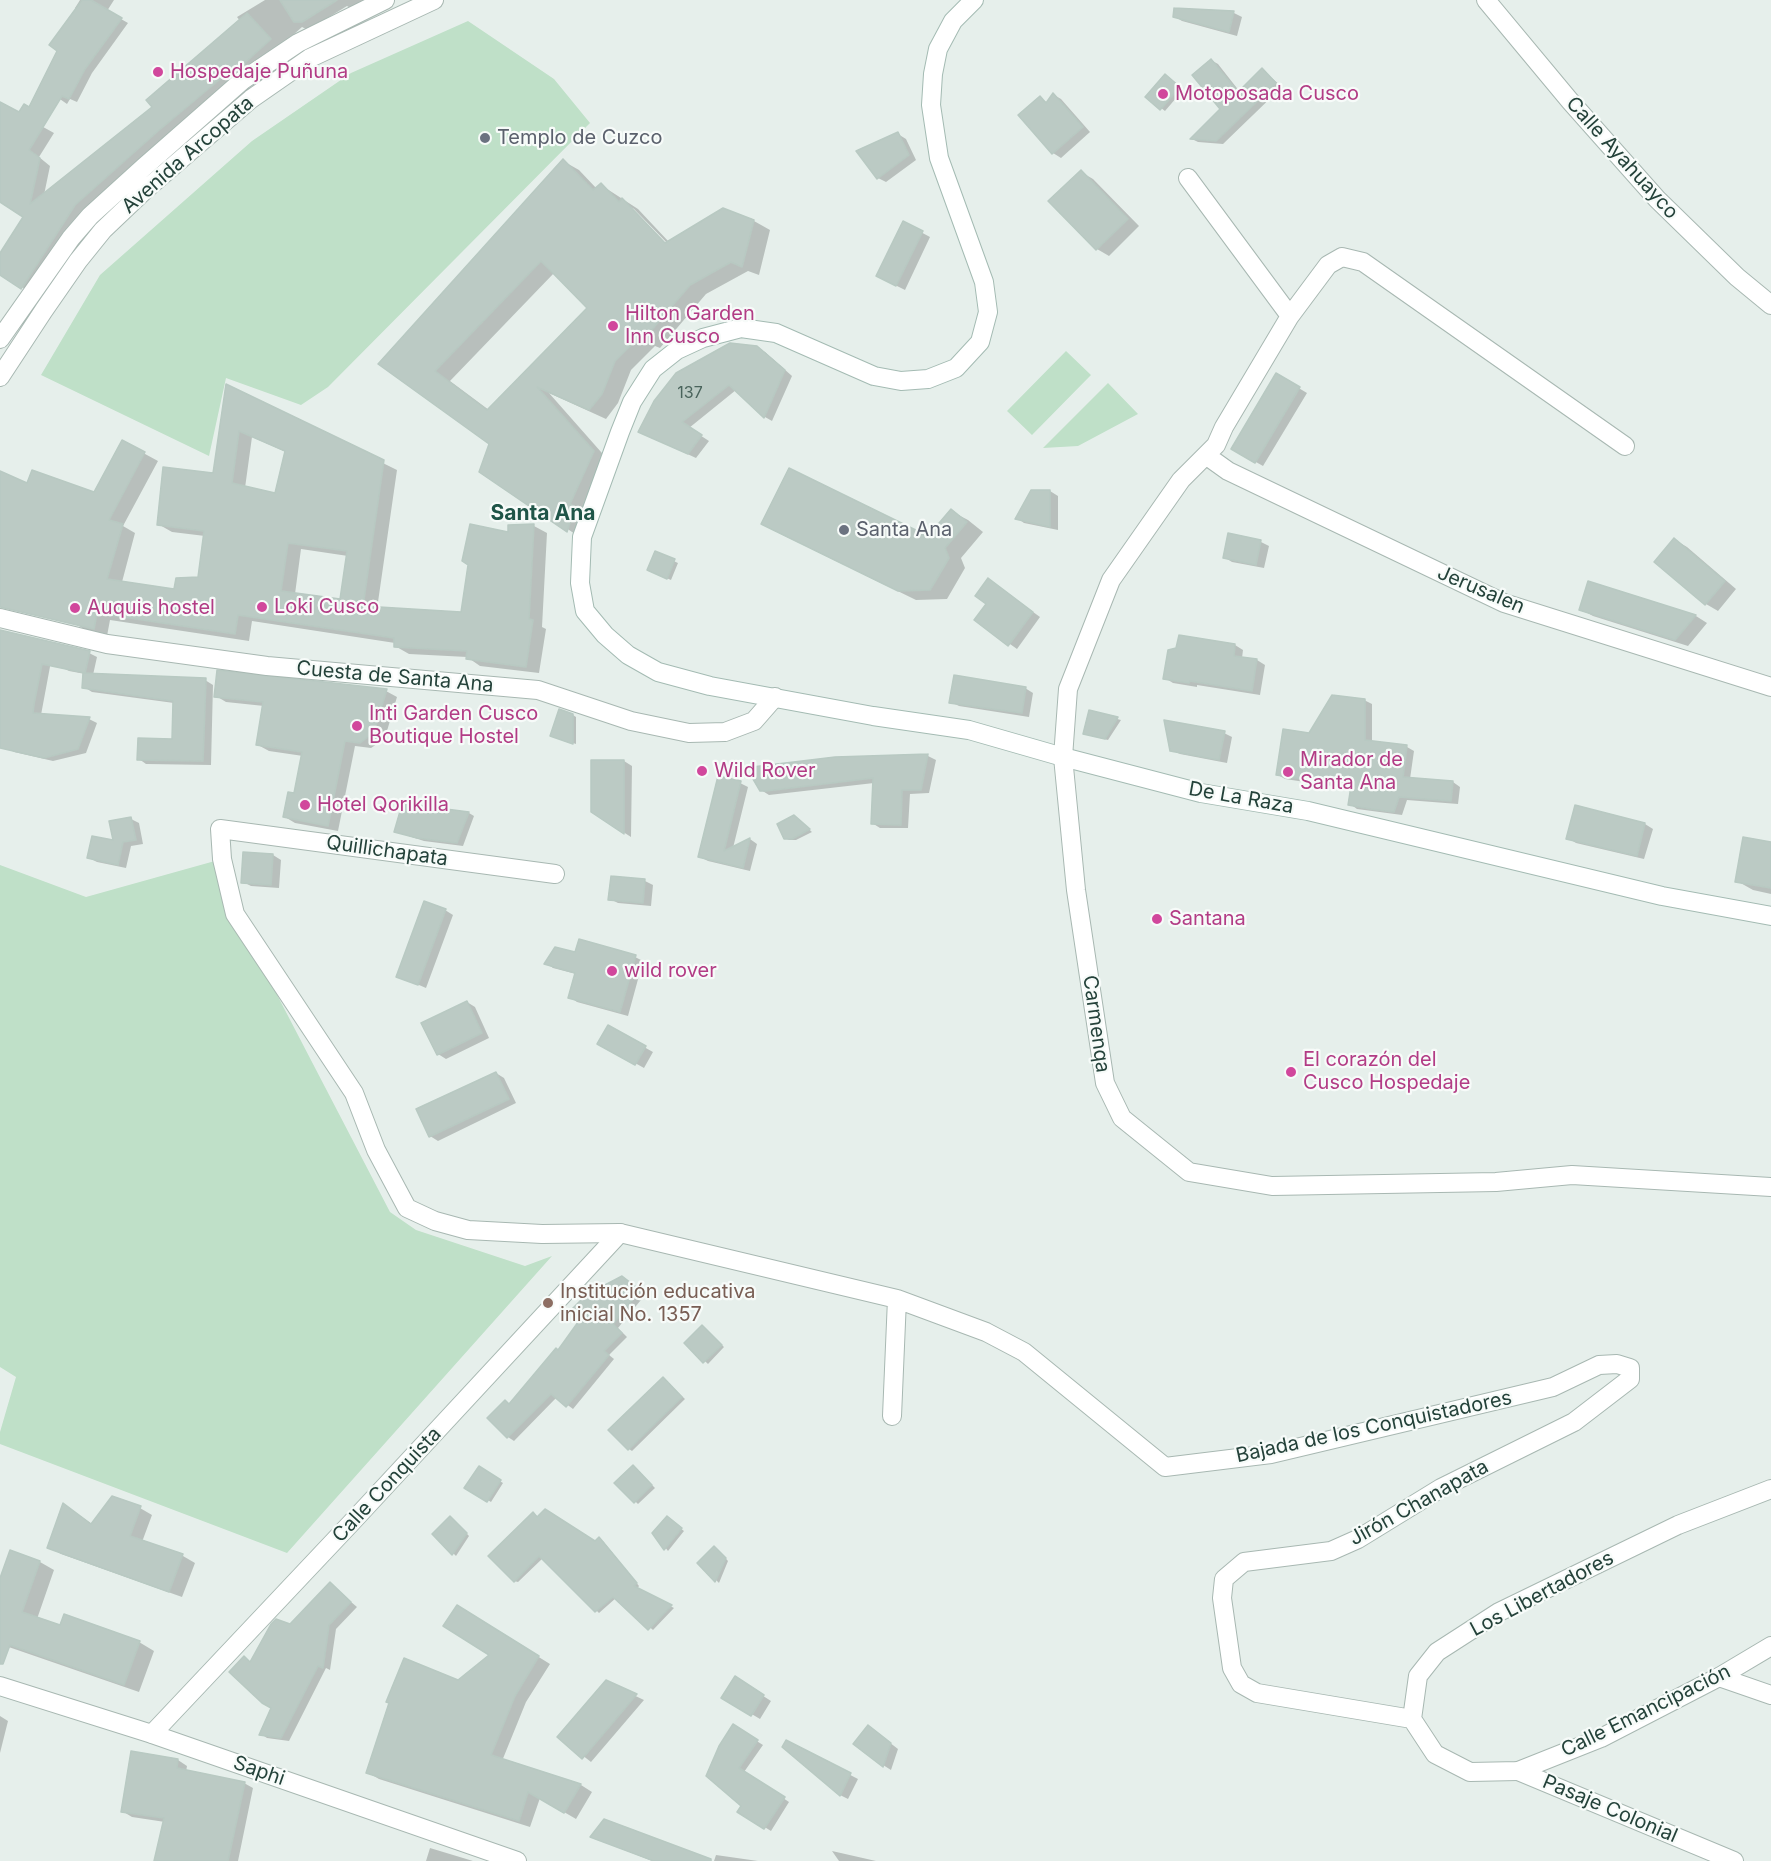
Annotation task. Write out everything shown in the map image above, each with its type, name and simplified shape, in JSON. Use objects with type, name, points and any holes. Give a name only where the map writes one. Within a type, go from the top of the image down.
[{"type":"street","name":"Avenida Arcopata","points":[[0,339],[71,238],[90,216],[144,166],[243,80],[298,43],[386,0]]},
{"type":"street","name":"Avenida Arcopata","points":[[0,378],[78,261],[103,231],[144,191],[251,99],[310,58],[434,0]]},
{"type":"street","name":"De La Raza","points":[[974,0],[953,21],[938,49],[933,74],[931,105],[939,158],[984,282],[988,312],[980,342],[957,368],[928,379],[901,381],[874,376],[776,333],[741,328],[703,338],[676,350],[653,369],[632,402],[582,537],[580,583],[585,611],[605,635],[628,655],[658,672],[710,686],[873,716],[969,730],[1201,793],[1308,811],[1662,896],[1771,916]]},
{"type":"street","name":"Calle Ayahuayco","points":[[1486,0],[1570,101],[1657,199],[1737,277],[1771,304]]},
{"type":"street","points":[[1188,178],[1290,316]]},
{"type":"street","name":"Carmenqa","points":[[1625,446],[1363,262],[1342,257],[1328,265],[1290,316],[1224,427],[1216,445],[1181,480],[1111,580],[1068,689],[1063,757],[1076,890],[1105,1083],[1122,1118],[1190,1172],[1272,1186],[1496,1182],[1572,1175],[1771,1187]]},
{"type":"street","name":"Jerusalen","points":[[1207,456],[1228,471],[1504,603],[1771,687]]},
{"type":"street","name":"Cuesta de Santa Ana","points":[[0,618],[107,644],[244,663],[538,690],[631,721],[689,733],[725,732],[754,721],[775,697]]},
{"type":"street","name":"Quillichapata","points":[[220,829],[555,874]]},
{"type":"street","name":"Bajada de los Conquistadores","points":[[220,829],[222,859],[235,914],[354,1093],[376,1150],[406,1208],[435,1221],[468,1230],[542,1234],[620,1233],[897,1299],[986,1332],[1024,1352],[1165,1467],[1271,1454],[1553,1387],[1599,1365],[1617,1364],[1630,1368],[1630,1379]]},
{"type":"street","name":"Calle Conquista","points":[[152,1734],[369,1505],[620,1233]]},
{"type":"street","points":[[892,1416],[897,1299]]},
{"type":"street","name":"Jirón Chanapata","points":[[1412,1719],[1257,1693],[1241,1684],[1232,1668],[1222,1598],[1224,1579],[1244,1562],[1331,1551],[1358,1539],[1441,1488],[1574,1422],[1630,1379]]},
{"type":"street","name":"Los Libertadores","points":[[1412,1719],[1418,1676],[1437,1652],[1499,1612],[1678,1525],[1771,1489]]},
{"type":"street","name":"Calle Emancipación","points":[[1518,1771],[1601,1738],[1719,1677],[1771,1646]]},
{"type":"street","points":[[1719,1677],[1771,1695]]},
{"type":"street","name":"Saphi","points":[[0,1686],[152,1734],[518,1861]]},
{"type":"street","points":[[1412,1719],[1435,1754],[1470,1772],[1518,1771]]},
{"type":"street","name":"Pasaje Colonial","points":[[1518,1771],[1734,1861]]},
{"type":"green space","points":[[468,21],[554,79],[590,123],[328,387],[301,405],[226,378],[209,456],[41,375],[100,275],[252,141],[351,73]]},
{"type":"green space","points":[[1066,351],[1091,375],[1032,435],[1007,411]]},
{"type":"green space","points":[[1108,383],[1138,414],[1078,446],[1043,448]]},
{"type":"green space","points":[[222,859],[235,914],[390,1212],[416,1230],[525,1266],[552,1256],[287,1553],[0,1444],[0,1432],[16,1377],[0,1367],[0,865],[86,897]]},
{"type":"building","points":[[82,0],[91,0],[122,18],[85,69],[69,99],[62,96],[29,150],[40,158],[30,204],[152,107],[146,100],[247,13],[271,39],[229,77],[226,74],[158,131],[75,205],[21,289],[0,275],[0,253],[23,217],[0,202],[0,102],[19,112],[24,104],[29,107],[57,51],[49,45]]},
{"type":"building","points":[[280,0],[337,0],[302,22],[294,22]]},
{"type":"building","points":[[1174,8],[1234,11],[1229,32],[1173,17]]},
{"type":"building","points":[[1211,59],[1238,92],[1262,68],[1276,83],[1216,141],[1190,139],[1220,109],[1192,75]]},
{"type":"building","points":[[1165,74],[1180,87],[1160,110],[1145,97]]},
{"type":"building","points":[[1053,93],[1083,127],[1052,154],[1018,115],[1040,96],[1046,103]]},
{"type":"building","points":[[898,132],[909,155],[877,179],[856,151]]},
{"type":"building","name":"Hilton Garden Inn Cusco","points":[[563,159],[593,190],[601,183],[619,202],[622,198],[665,243],[723,208],[754,220],[742,267],[731,262],[690,285],[643,340],[638,338],[615,361],[602,394],[589,410],[537,387],[594,451],[570,504],[575,507],[567,532],[479,472],[489,444],[378,364]],"holes":[[[541,261],[587,308],[487,410],[435,371]]]},
{"type":"building","points":[[1081,170],[1128,219],[1096,250],[1048,201]]},
{"type":"building","points":[[903,221],[923,231],[896,286],[876,276]]},
{"type":"building","points":[[730,343],[757,346],[785,370],[764,418],[729,385],[682,422],[702,435],[688,454],[638,432],[654,401],[676,373]]},
{"type":"building","points":[[1276,373],[1300,387],[1255,463],[1231,449]]},
{"type":"building","points":[[226,384],[384,460],[363,606],[461,612],[468,565],[462,561],[470,524],[508,532],[508,525],[534,524],[529,619],[533,620],[526,667],[466,659],[467,651],[394,647],[394,638],[238,615],[235,634],[97,613],[94,629],[0,607],[0,471],[27,483],[32,470],[94,492],[122,440],[145,452],[109,520],[123,524],[107,579],[174,589],[176,578],[198,577],[204,531],[157,525],[163,467],[213,473]],"holes":[[[239,431],[285,451],[275,493],[232,483]],[[288,543],[347,551],[340,599],[281,591]]]},
{"type":"building","name":"Santa Ana","points":[[789,468],[928,536],[951,509],[967,522],[945,548],[949,558],[930,590],[898,591],[761,524]]},
{"type":"building","points":[[1031,490],[1050,490],[1050,527],[1015,519]]},
{"type":"building","points":[[1228,533],[1261,540],[1256,565],[1223,558]]},
{"type":"building","points":[[1674,538],[1725,581],[1705,605],[1654,562]]},
{"type":"building","points":[[655,551],[675,559],[667,579],[647,570]]},
{"type":"building","points":[[988,578],[1033,612],[1008,646],[974,620],[986,604],[975,596]]},
{"type":"building","points":[[1588,581],[1696,615],[1675,640],[1579,610]]},
{"type":"building","points":[[0,630],[90,651],[85,673],[42,664],[34,704],[33,713],[90,717],[78,749],[44,758],[0,748]]},
{"type":"building","points":[[1179,635],[1235,644],[1234,656],[1257,659],[1252,691],[1163,679],[1168,650],[1176,648]]},
{"type":"building","points":[[217,670],[387,689],[376,725],[369,736],[360,743],[345,741],[328,826],[283,817],[288,792],[294,793],[302,752],[256,745],[263,702],[214,697]]},
{"type":"building","points":[[83,673],[206,678],[203,761],[137,760],[138,738],[172,739],[173,701],[82,688]]},
{"type":"building","points":[[954,675],[1026,687],[1022,713],[949,703]]},
{"type":"building","points":[[1332,695],[1365,699],[1365,740],[1407,745],[1403,777],[1453,781],[1451,801],[1399,797],[1394,812],[1371,809],[1348,805],[1351,786],[1276,775],[1283,729],[1309,733]]},
{"type":"building","points":[[559,709],[573,714],[573,744],[550,736]]},
{"type":"building","points":[[1089,710],[1118,717],[1105,739],[1083,734]]},
{"type":"building","points":[[1164,720],[1225,731],[1219,760],[1170,751]]},
{"type":"building","points":[[928,754],[921,790],[902,790],[901,825],[871,824],[873,778],[766,791],[760,791],[753,779],[752,767],[835,757]]},
{"type":"building","points":[[591,760],[624,760],[624,834],[591,812]]},
{"type":"building","points":[[718,776],[741,781],[724,851],[750,838],[743,868],[698,857]]},
{"type":"building","points":[[403,801],[469,812],[457,843],[417,838],[394,832]]},
{"type":"building","points":[[1575,805],[1645,823],[1637,856],[1566,839]]},
{"type":"building","points":[[794,815],[810,829],[792,839],[784,839],[777,824]]},
{"type":"building","points":[[131,817],[136,840],[123,842],[118,865],[87,858],[92,836],[113,840],[109,821]]},
{"type":"building","points":[[1743,837],[1771,842],[1771,888],[1735,882]]},
{"type":"building","points":[[243,852],[273,854],[271,885],[241,883]]},
{"type":"building","points":[[611,876],[645,879],[643,903],[608,900]]},
{"type":"building","points":[[424,901],[446,909],[418,985],[396,977]]},
{"type":"building","points":[[579,939],[636,955],[620,1012],[568,998],[575,973],[544,964],[555,947],[575,952]]},
{"type":"building","points":[[467,1001],[482,1033],[437,1055],[421,1023]]},
{"type":"building","points":[[608,1025],[646,1046],[635,1065],[597,1044]]},
{"type":"building","points":[[496,1072],[509,1099],[429,1137],[416,1109]]},
{"type":"building","points":[[622,1276],[640,1290],[613,1324],[622,1333],[604,1351],[609,1355],[566,1407],[551,1394],[507,1438],[487,1418],[505,1400],[509,1404],[556,1348],[558,1350],[581,1318],[572,1309],[586,1295]]},
{"type":"building","points":[[702,1325],[722,1345],[703,1363],[684,1343]]},
{"type":"building","points":[[663,1377],[682,1397],[628,1450],[608,1430]]},
{"type":"building","points":[[633,1465],[652,1485],[634,1503],[614,1483]]},
{"type":"building","points":[[479,1466],[501,1480],[487,1502],[464,1488]]},
{"type":"building","points":[[112,1496],[141,1506],[130,1536],[183,1554],[169,1592],[47,1548],[63,1503],[91,1524]]},
{"type":"building","points":[[545,1509],[595,1541],[599,1537],[637,1583],[634,1586],[672,1605],[648,1630],[613,1597],[595,1612],[539,1556],[514,1582],[488,1556],[533,1512],[537,1517]]},
{"type":"building","points":[[450,1516],[467,1533],[452,1555],[432,1534]]},
{"type":"building","points":[[667,1516],[682,1528],[664,1550],[652,1533]]},
{"type":"building","points":[[714,1546],[726,1558],[715,1582],[697,1563]]},
{"type":"building","points":[[10,1550],[40,1561],[22,1612],[60,1625],[64,1614],[140,1641],[124,1685],[10,1645],[3,1664],[0,1664],[0,1578]]},
{"type":"building","points":[[330,1582],[351,1602],[329,1625],[323,1668],[318,1666],[281,1738],[259,1735],[271,1708],[262,1703],[229,1672],[244,1656],[250,1662],[276,1619],[290,1624]]},
{"type":"building","points":[[457,1605],[539,1656],[515,1696],[491,1755],[581,1784],[564,1813],[528,1792],[519,1821],[366,1773],[389,1703],[386,1702],[404,1658],[458,1680],[489,1655],[443,1626]]},
{"type":"building","points":[[735,1676],[764,1695],[751,1716],[721,1698]]},
{"type":"building","points":[[606,1680],[637,1694],[582,1759],[557,1737]]},
{"type":"building","points":[[733,1724],[758,1740],[739,1768],[785,1797],[764,1829],[737,1812],[741,1806],[706,1776],[719,1746]]},
{"type":"building","points":[[868,1725],[891,1743],[883,1767],[853,1744]]},
{"type":"building","points":[[786,1740],[851,1773],[840,1796],[782,1747]]},
{"type":"building","points":[[131,1751],[178,1759],[177,1768],[245,1782],[228,1861],[154,1861],[164,1818],[121,1812]]},
{"type":"building","points":[[604,1819],[711,1859],[711,1861],[654,1861],[590,1837]]},
{"type":"place","name":"Hospedaje Puñuna","points":[[158,72]]},
{"type":"place","name":"Motoposada Cusco","points":[[1163,94]]},
{"type":"place","name":"Templo de Cuzco","points":[[485,138]]},
{"type":"place","name":"Hilton Garden Inn Cusco","points":[[613,326]]},
{"type":"place","name":"Santa Ana","points":[[844,530]]},
{"type":"place","name":"Loki Cusco","points":[[262,607]]},
{"type":"place","name":"Auquis hostel","points":[[75,608]]},
{"type":"place","name":"Inti Garden Cusco Boutique Hostel","points":[[357,726]]},
{"type":"place","name":"Wild Rover","points":[[702,771]]},
{"type":"place","name":"Mirador de Santa Ana","points":[[1288,772]]},
{"type":"place","name":"Hotel Qorikilla","points":[[305,805]]},
{"type":"place","name":"Santana","points":[[1157,919]]},
{"type":"place","name":"wild rover","points":[[612,971]]},
{"type":"place","name":"El corazón del Cusco Hospedaje","points":[[1291,1072]]},
{"type":"place","name":"Institución educativa inicial No. 1357","points":[[548,1303]]},
{"type":"district","name":"Santa Ana","points":[[543,514]]}]
